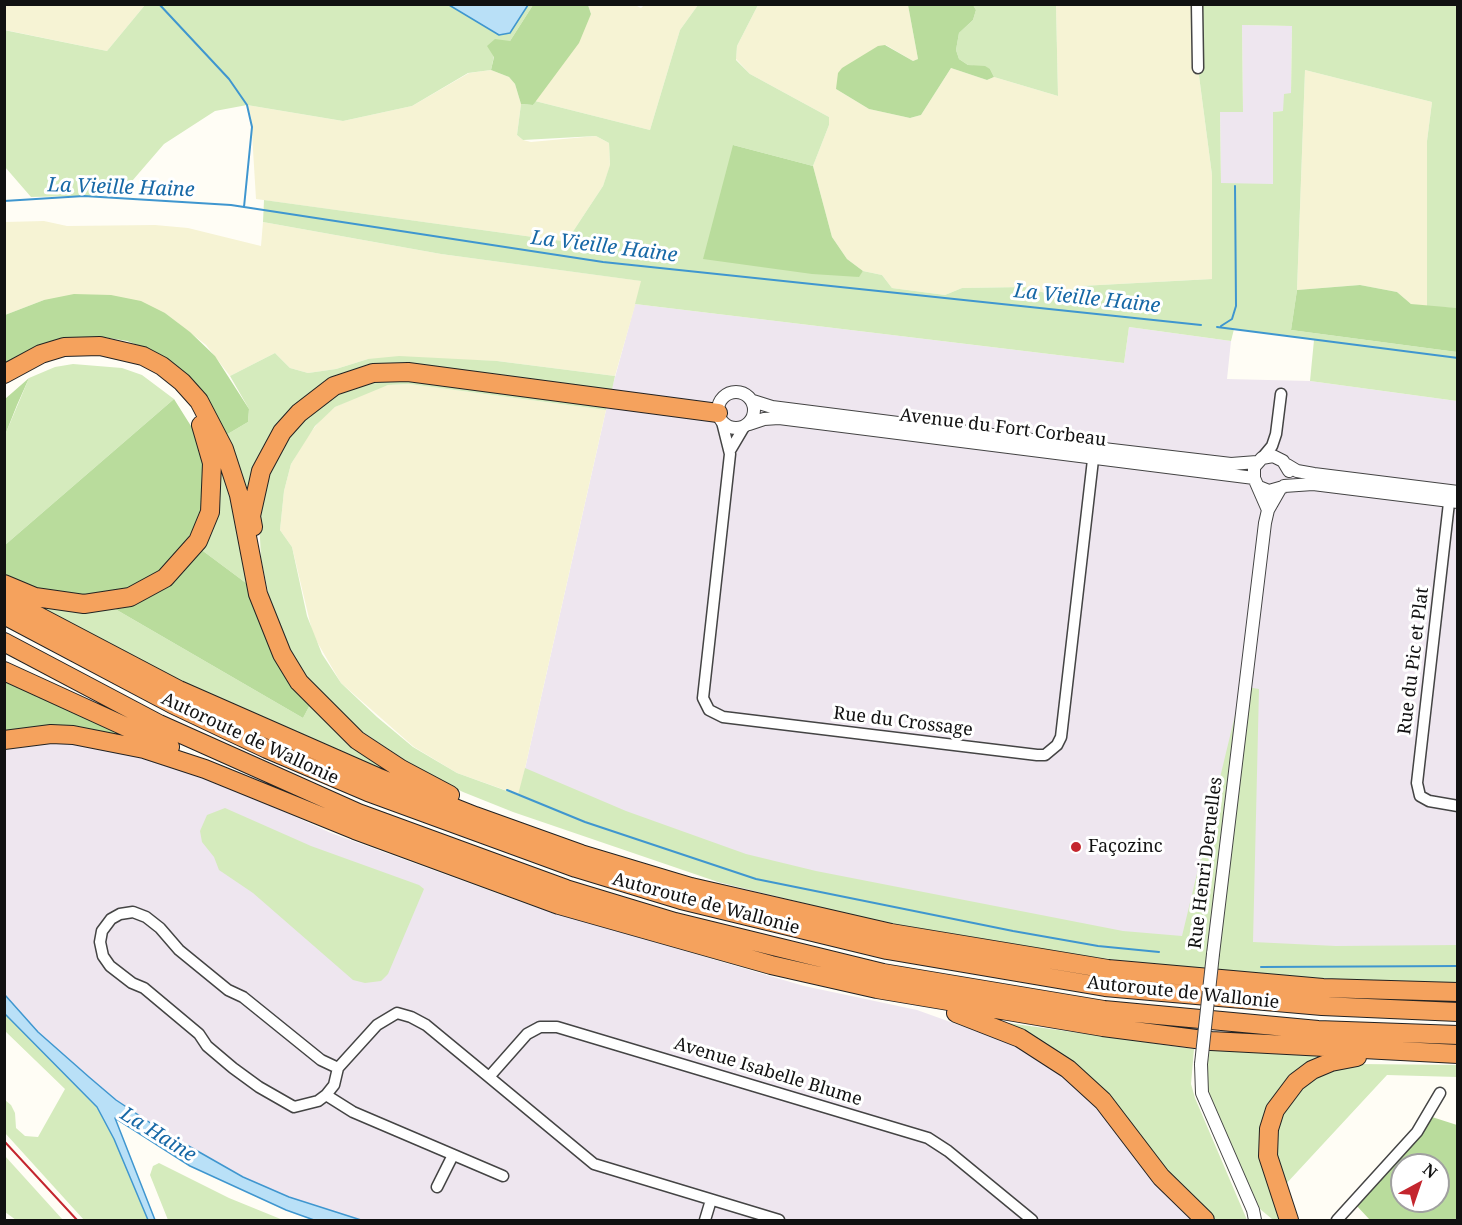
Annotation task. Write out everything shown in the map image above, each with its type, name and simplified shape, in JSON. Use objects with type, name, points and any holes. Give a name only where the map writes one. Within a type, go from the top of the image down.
[{"type":"highway","points":[[4,374],[41,354],[80,345],[120,349],[162,366],[199,401],[224,448],[239,495],[267,620],[282,654],[299,682],[336,721],[373,751],[426,783],[483,808],[722,893]]},
{"type":"highway","points":[[4,388],[38,365],[76,356],[125,360],[144,367],[163,378],[192,408],[210,447],[213,482],[210,512],[198,541],[178,566],[148,589],[110,602],[84,604],[35,597],[4,584]]},
{"type":"highway","points":[[254,570],[257,554],[251,516],[258,482],[270,451],[282,432],[299,413],[334,386],[355,377],[373,373],[408,372],[720,417]]},
{"type":"highway","points":[[4,598],[179,690],[377,777],[475,816],[581,854],[691,888],[722,893],[891,933],[1108,969],[1323,988],[1458,992]]},
{"type":"highway","name":"Autoroute de Wallonie","points":[[4,615],[172,704],[267,749],[368,792],[576,868],[681,900],[887,950],[1105,987],[1322,1006],[1458,1012]]},
{"type":"highway","name":"Autoroute de Wallonie","points":[[4,642],[159,724],[358,813],[566,889],[675,922],[883,973],[1104,1010],[1318,1030],[1458,1035]]},
{"type":"highway","points":[[4,671],[222,769],[256,788]]},
{"type":"highway","points":[[4,740],[51,734],[93,737],[144,748],[256,788],[355,830],[560,905],[748,959],[877,989],[1103,1027],[1211,1041],[1454,1054]]},
{"type":"highway","points":[[877,989],[990,1025],[1027,1042],[1058,1061],[1103,1101],[1161,1177],[1205,1221]]},
{"type":"highway","points":[[1289,1221],[1271,1170],[1268,1144],[1275,1110],[1296,1082],[1321,1065],[1345,1058],[1406,1058],[1454,1054]]},
{"type":"street","points":[[1197,4],[1198,68]]},
{"type":"street","points":[[733,392],[745,393],[753,401],[755,413],[730,449],[720,417],[720,401],[733,392]]},
{"type":"street","points":[[1281,394],[1276,434],[1272,446],[1260,460],[1257,483],[1269,491],[1313,484],[1454,497]]},
{"type":"street","name":"Avenue du Fort Corbeau","points":[[753,401],[772,407],[1094,453],[1257,483]]},
{"type":"street","points":[[720,417],[732,428],[746,426]]},
{"type":"street","name":"Avenue du Fort Corbeau","points":[[746,426],[764,419],[779,418],[1094,453],[1230,464],[1260,460]]},
{"type":"street","points":[[1276,434],[1289,476],[1282,488]]},
{"type":"street","name":"Rue du Crossage","points":[[730,449],[703,698],[709,710],[723,717],[1037,755],[1045,754],[1057,745],[1060,737],[1094,453]]},
{"type":"street","points":[[1260,460],[1273,456],[1298,471],[1454,497]]},
{"type":"street","name":"Rue Henri Deruelles","points":[[1257,483],[1268,510]]},
{"type":"street","name":"Rue Henri Deruelles","points":[[1262,1221],[1254,1216],[1202,1093],[1201,1064],[1268,510],[1282,488]]},
{"type":"street","name":"Rue du Pic et Plat","points":[[1454,497],[1417,783],[1420,796],[1429,801],[1458,806]]},
{"type":"street","points":[[338,1068],[321,1060],[243,997],[222,986],[179,950],[160,928],[146,917],[133,912],[120,914],[111,919],[102,931],[100,942],[103,956],[110,966],[132,983],[144,988],[199,1034],[209,1047],[256,1085],[294,1107],[318,1101],[326,1095],[334,1085],[338,1068],[377,1025],[397,1013],[426,1025],[590,1161],[778,1221]]},
{"type":"street","name":"Avenue Isabelle Blume","points":[[489,1077],[531,1031],[546,1026],[557,1027],[928,1138],[948,1151],[1032,1221]]},
{"type":"street","points":[[1337,1221],[1417,1132],[1440,1093]]},
{"type":"street","points":[[326,1095],[352,1112],[503,1176]]},
{"type":"street","points":[[437,1187],[453,1155]]},
{"type":"street","points":[[705,1221],[711,1200]]},
{"type":"shaded area","points":[[4,5],[145,5],[107,51],[5,30]]},
{"type":"shaded area","points":[[588,5],[635,5],[641,8],[644,5],[698,5],[680,30],[650,130],[535,101],[591,14]]},
{"type":"shaded area","points":[[758,5],[908,5],[918,59],[913,61],[886,45],[836,89],[869,109],[910,118],[921,115],[951,68],[987,80],[994,77],[1058,96],[1056,5],[1197,5],[1198,68],[1212,175],[1212,279],[1081,286],[1055,296],[1025,287],[962,288],[945,295],[892,288],[882,275],[863,271],[847,259],[832,237],[813,166],[829,125],[829,117],[750,74],[736,59],[737,46]]},
{"type":"shaded area","points":[[1242,25],[1292,26],[1291,94],[1283,111],[1273,112],[1274,184],[1221,184],[1220,112],[1243,112]]},
{"type":"shaded area","points":[[491,70],[509,77],[515,84],[521,104],[517,135],[523,140],[531,142],[596,136],[609,143],[610,166],[603,186],[572,233],[562,241],[256,199],[251,117],[247,105],[343,121],[412,106],[469,73]]},
{"type":"shaded area","points":[[1305,70],[1432,102],[1427,141],[1427,307],[1411,304],[1397,292],[1360,285],[1297,290]]},
{"type":"shaded area","points":[[44,221],[67,226],[155,225],[188,228],[261,246],[263,222],[441,254],[642,281],[615,376],[497,361],[368,359],[336,369],[308,373],[290,368],[275,353],[230,376],[206,345],[165,313],[44,300],[5,315],[5,222]]},
{"type":"shaded area","points":[[635,304],[1124,363],[1129,327],[1231,341],[1227,379],[1310,381],[1457,401],[1457,983],[784,899],[718,882],[519,795],[606,410]]},
{"type":"shaded area","points":[[409,384],[606,410],[519,795],[457,773],[414,747],[341,683],[313,635],[292,547],[280,530],[284,491],[291,464],[307,437],[322,418],[335,407],[372,390],[388,385]]},
{"type":"shaded area","points":[[54,743],[76,743],[142,756],[221,783],[331,833],[532,906],[804,986],[917,1010],[1023,1048],[1051,1066],[1089,1098],[1195,1220],[361,1220],[289,1197],[243,1177],[198,1153],[116,1100],[38,1032],[5,995],[4,750]]},
{"type":"green space","points":[[145,5],[533,5],[510,41],[494,56],[491,70],[468,73],[412,106],[343,121],[247,105],[215,111],[164,144],[120,195],[31,197],[5,167],[4,30],[107,51]]},
{"type":"green space","points":[[533,5],[588,5],[591,14],[579,43],[533,105],[521,104],[515,84],[509,77],[491,70],[494,57],[487,46],[495,39],[510,41]]},
{"type":"green space","points":[[698,5],[758,5],[737,46],[736,60],[750,74],[829,117],[829,125],[813,166],[733,145],[858,277],[863,271],[882,275],[892,288],[945,295],[962,288],[1025,287],[1055,296],[1081,286],[1212,279],[1212,175],[1198,68],[1197,5],[1457,5],[1457,308],[1427,307],[1427,141],[1432,102],[1305,70],[1297,290],[1291,330],[1457,352],[1457,401],[1310,381],[1314,340],[1234,329],[1231,341],[1129,327],[1124,363],[635,304],[641,281],[441,254],[263,222],[264,200],[562,241],[572,233],[603,186],[610,165],[609,143],[596,136],[523,140],[517,135],[521,104],[533,105],[535,101],[650,130],[680,30]],"holes":[[[1242,25],[1292,26],[1291,93],[1284,94],[1283,111],[1273,112],[1273,184],[1221,183],[1220,112],[1243,112]]]},
{"type":"green space","points":[[908,5],[973,5],[976,10],[973,20],[959,33],[956,50],[959,59],[968,65],[985,66],[990,69],[994,77],[987,80],[951,68],[921,115],[910,118],[869,109],[836,89],[838,73],[842,68],[878,46],[885,45],[913,61],[918,59]]},
{"type":"green space","points":[[973,5],[1056,5],[1058,96],[994,77],[990,69],[968,65],[959,59],[956,50],[959,33],[973,20],[976,10]]},
{"type":"green space","points":[[733,145],[813,166],[832,237],[847,259],[863,271],[859,277],[812,274],[703,259]]},
{"type":"green space","points":[[1360,285],[1397,292],[1411,304],[1457,308],[1457,352],[1291,330],[1297,290]]},
{"type":"green space","points":[[74,294],[111,295],[141,301],[165,313],[190,332],[215,356],[249,409],[248,422],[226,435],[148,349],[127,341],[103,337],[61,340],[5,366],[5,315],[44,300]]},
{"type":"green space","points":[[275,353],[290,368],[308,373],[336,369],[368,359],[399,356],[497,361],[615,376],[611,394],[395,367],[304,403],[249,503],[226,435],[248,422],[249,409],[230,376]]},
{"type":"green space","points":[[73,364],[122,368],[142,375],[174,399],[5,545],[5,435],[29,378],[55,367]]},
{"type":"green space","points":[[29,378],[17,405],[5,435],[5,399]]},
{"type":"green space","points":[[387,378],[608,402],[606,410],[409,384],[388,385],[335,407],[315,426],[291,464],[284,491],[280,530],[292,547],[307,616],[322,654],[341,683],[377,717],[413,747],[457,773],[518,795],[525,768],[626,811],[746,854],[816,871],[1123,931],[1182,936],[1242,686],[1259,689],[1253,942],[1336,946],[1457,945],[1457,983],[1377,982],[1189,969],[1085,956],[877,921],[718,882],[513,812],[424,773],[345,720],[308,681],[292,656],[272,611],[261,558],[259,519],[263,486],[278,451],[303,418],[338,393]]},
{"type":"green space","points":[[174,399],[196,434],[205,458],[203,501],[196,527],[168,564],[146,582],[108,596],[55,594],[5,577],[5,545]]},
{"type":"green space","points":[[217,441],[254,589],[199,548],[207,531]]},
{"type":"green space","points":[[199,548],[254,589],[311,703],[303,718],[110,606]]},
{"type":"green space","points":[[5,592],[110,606],[303,718],[311,703],[449,800],[184,683]]},
{"type":"green space","points":[[4,679],[146,745],[5,735]]},
{"type":"green space","points":[[225,808],[311,846],[419,885],[424,889],[388,974],[381,981],[365,983],[353,980],[253,893],[219,870],[214,857],[202,842],[200,831],[207,815]]},
{"type":"green space","points":[[5,1014],[97,1107],[114,1139],[148,1220],[84,1220],[5,1133],[5,1100],[15,1113],[16,1128],[25,1136],[38,1137],[65,1089],[5,1031]]},
{"type":"green space","points":[[994,1021],[1194,1049],[1191,1084],[1195,1098],[1247,1220],[1212,1220],[1193,1204],[1129,1125]]},
{"type":"green space","points":[[1210,1049],[1326,1057],[1269,1113],[1285,1220],[1272,1219],[1260,1209],[1209,1097],[1206,1070]]},
{"type":"green space","points":[[1358,1064],[1457,1065],[1457,1077],[1387,1075],[1285,1185],[1277,1165],[1275,1143],[1278,1122],[1288,1102],[1308,1081],[1332,1069]]},
{"type":"green space","points":[[1432,1117],[1457,1125],[1457,1220],[1370,1220],[1355,1204],[1390,1164],[1390,1213],[1450,1213],[1450,1153],[1400,1153]]},
{"type":"green space","points":[[4,1156],[63,1220],[16,1220],[5,1212]]},
{"type":"green space","points":[[159,1163],[229,1198],[283,1220],[168,1220],[150,1175],[153,1166]]},
{"type":"water","points":[[528,4],[510,33],[499,35],[449,5]]},
{"type":"water","name":"La Haine","points":[[5,995],[38,1032],[89,1077],[116,1100],[164,1132],[243,1177],[289,1197],[361,1220],[314,1220],[286,1210],[190,1166],[115,1118],[155,1220],[148,1220],[114,1139],[97,1107],[5,1014]]},
{"type":"waterway","points":[[159,4],[229,79],[247,105],[252,127],[244,207]]},
{"type":"waterway","points":[[1221,326],[1232,319],[1236,306],[1235,186]]},
{"type":"waterway","name":"La Vieille Haine","points":[[4,201],[84,196],[231,205],[603,262],[1201,325]]},
{"type":"waterway","name":"La Vieille Haine","points":[[1217,327],[1458,358]]},
{"type":"waterway","points":[[507,790],[585,822],[756,879],[1013,931],[1098,946],[1159,952]]},
{"type":"waterway","points":[[1261,967],[1458,966]]},
{"type":"railway","points":[[4,1141],[77,1220]]},
{"type":"place","name":"Façozinc","points":[[1076,847]]}]
